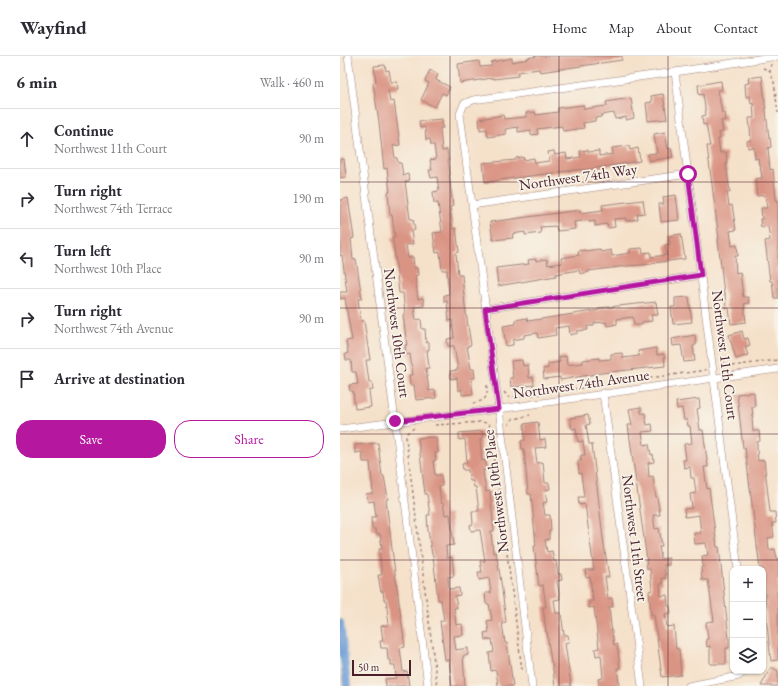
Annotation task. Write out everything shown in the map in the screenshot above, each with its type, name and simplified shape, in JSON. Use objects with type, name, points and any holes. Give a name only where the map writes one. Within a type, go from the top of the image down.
[{"type":"street","name":"Northwest 10th Court","points":[[348,56],[428,686]]},
{"type":"street","points":[[675,72],[774,56]]},
{"type":"street","name":"Northwest 10th Place","points":[[532,686],[499,409],[460,114],[464,104],[473,100],[675,72]]},
{"type":"street","name":"Northwest 11th Court","points":[[675,72],[714,368],[738,566]]},
{"type":"street","name":"Northwest 74th Way","points":[[472,205],[688,174]]},
{"type":"street","points":[[485,309],[701,275]]},
{"type":"street","name":"Northwest 74th Avenue","points":[[340,429],[499,409],[778,369]]},
{"type":"street","name":"Northwest 11th Street","points":[[603,393],[642,686]]},
{"type":"street","points":[[689,686],[739,676],[741,674]]},
{"type":"path","points":[[770,72],[774,56]]},
{"type":"path","points":[[763,68],[766,68],[770,72],[774,82],[778,114]]},
{"type":"path","points":[[503,387],[508,397],[518,397],[727,366],[778,360]]},
{"type":"path","points":[[722,361],[727,366]]},
{"type":"path","points":[[699,371],[703,368]]},
{"type":"path","points":[[473,403],[484,400],[487,396],[486,383]]},
{"type":"path","points":[[508,427],[510,420],[530,415]]},
{"type":"path","points":[[434,425],[482,422],[488,424],[491,428],[522,670]]},
{"type":"path","points":[[419,426],[412,428],[407,433],[406,438],[437,686]]},
{"type":"building","points":[[538,56],[622,56],[622,60],[540,72],[539,69],[518,72],[518,76],[460,83],[458,64],[479,61],[480,67],[492,66],[491,62],[512,58],[512,62]]},
{"type":"building","points":[[385,65],[386,71],[389,70],[391,82],[397,82],[398,89],[388,90],[390,102],[394,101],[400,145],[393,146],[395,158],[397,158],[398,163],[401,163],[403,175],[408,174],[409,181],[405,182],[410,219],[413,219],[415,230],[411,231],[413,244],[406,245],[408,258],[413,257],[414,268],[417,268],[418,275],[415,276],[418,299],[423,298],[424,306],[414,307],[416,320],[421,319],[422,329],[425,329],[426,343],[429,342],[429,350],[427,350],[429,368],[426,368],[429,391],[435,390],[436,398],[416,400],[414,385],[410,385],[409,375],[413,375],[410,354],[406,355],[405,345],[407,345],[403,315],[405,314],[403,293],[399,293],[392,237],[395,237],[392,215],[390,215],[388,192],[390,192],[387,168],[384,169],[373,83],[376,82],[374,66]]},
{"type":"building","points":[[430,70],[438,74],[436,80],[450,87],[446,95],[442,93],[435,107],[421,100],[429,83],[425,81]]},
{"type":"building","points":[[762,76],[771,147],[768,148],[770,170],[773,169],[776,200],[778,200],[778,298],[774,298],[772,281],[770,281],[765,241],[770,240],[768,226],[761,227],[761,208],[767,208],[765,195],[757,196],[755,179],[762,178],[760,165],[758,158],[755,159],[754,147],[748,148],[747,141],[751,140],[749,118],[754,118],[753,103],[751,104],[750,96],[746,97],[745,84],[749,83],[748,78]]},
{"type":"building","points":[[721,81],[722,90],[718,90],[722,113],[725,113],[726,120],[721,121],[723,132],[719,133],[720,139],[718,139],[720,153],[726,152],[730,192],[727,192],[729,206],[732,205],[736,230],[730,231],[732,246],[737,245],[738,256],[735,256],[736,273],[740,272],[743,297],[748,297],[749,303],[744,304],[746,322],[731,324],[729,308],[726,308],[724,294],[719,239],[707,146],[710,146],[706,124],[703,125],[702,116],[706,115],[703,94],[699,95],[698,85]]},
{"type":"building","points":[[663,94],[667,119],[648,121],[646,103],[652,102],[651,96]]},
{"type":"building","points":[[631,98],[634,118],[626,120],[626,117],[615,119],[614,113],[601,115],[601,117],[595,118],[595,121],[583,123],[584,128],[563,131],[562,126],[537,129],[538,134],[531,135],[531,130],[518,132],[518,127],[505,129],[506,134],[488,137],[487,129],[480,130],[479,119],[503,115],[504,119],[526,117],[526,113],[535,112],[536,115],[558,112],[558,108],[583,105],[584,109],[607,106],[606,102]]},
{"type":"building","points":[[442,119],[443,128],[440,128],[442,151],[447,150],[453,206],[450,207],[453,229],[456,228],[459,252],[456,253],[458,275],[462,275],[471,345],[467,346],[471,369],[474,369],[475,378],[471,378],[473,394],[462,395],[462,390],[458,390],[457,378],[451,379],[450,371],[458,370],[454,346],[448,346],[447,339],[454,338],[452,320],[449,321],[447,301],[444,302],[444,295],[449,294],[447,270],[442,270],[440,252],[436,253],[433,233],[442,232],[438,203],[434,203],[433,192],[439,191],[437,177],[431,178],[429,170],[432,170],[430,160],[436,159],[434,145],[431,145],[430,139],[426,140],[425,127],[420,128],[419,121]]},
{"type":"building","points":[[665,132],[668,149],[671,148],[673,157],[649,161],[648,154],[657,153],[654,134]]},
{"type":"building","points":[[629,146],[630,150],[638,148],[640,161],[583,170],[485,182],[483,163],[516,160],[516,158],[523,157],[524,160],[534,158],[535,163],[549,161],[548,152],[554,151],[555,155],[566,153],[567,159],[581,157],[580,151],[588,150],[588,152],[599,151],[599,156],[613,154],[612,148]]},
{"type":"building","points":[[340,159],[344,159],[346,177],[340,178]]},
{"type":"building","points":[[676,195],[679,220],[661,222],[659,204],[664,204],[663,197]]},
{"type":"building","points":[[348,198],[354,238],[351,239],[353,260],[356,259],[362,299],[358,299],[361,321],[364,321],[370,360],[366,360],[369,382],[372,382],[373,390],[369,391],[371,407],[355,409],[353,391],[350,391],[349,385],[358,384],[356,372],[352,372],[351,360],[346,360],[345,354],[348,353],[346,341],[352,340],[345,298],[340,299],[340,292],[347,292],[342,255],[340,256],[340,200]]},
{"type":"building","points":[[643,200],[645,213],[637,214],[638,219],[626,221],[626,218],[614,219],[615,227],[608,228],[607,224],[595,226],[595,221],[589,222],[588,220],[574,222],[575,229],[557,231],[556,226],[540,227],[541,233],[525,235],[525,232],[512,234],[513,238],[493,240],[490,222],[580,210],[580,213],[603,210],[602,205]]},
{"type":"building","points":[[681,234],[685,259],[588,271],[589,272],[580,274],[579,270],[556,274],[556,276],[498,286],[496,268],[529,264],[528,260],[536,259],[536,261],[547,259],[548,265],[562,263],[561,258],[579,255],[578,251],[585,250],[600,249],[601,252],[611,250],[612,256],[630,253],[630,249],[642,248],[643,253],[651,252],[651,257],[667,255],[665,245],[670,244],[669,236]]},
{"type":"building","points":[[689,297],[692,322],[673,324],[671,307],[675,307],[675,298]]},
{"type":"building","points":[[656,302],[658,315],[651,315],[652,321],[642,322],[642,325],[634,325],[633,317],[617,319],[617,324],[607,326],[606,322],[594,323],[594,326],[587,326],[588,330],[577,331],[578,333],[570,335],[569,326],[555,328],[556,335],[538,338],[537,333],[524,335],[524,338],[513,340],[513,345],[506,346],[503,326],[516,324],[515,320],[527,318],[528,321],[599,310],[599,308]]},
{"type":"building","points":[[742,331],[744,339],[748,338],[750,345],[745,347],[748,355],[736,359],[729,335]]},
{"type":"building","points":[[695,335],[696,345],[693,346],[695,361],[684,362],[681,345],[673,346],[672,339]]},
{"type":"building","points":[[656,348],[657,355],[664,354],[665,366],[601,373],[560,380],[560,377],[544,379],[543,369],[548,368],[548,364],[560,362],[559,357],[566,356],[567,365],[583,363],[583,360],[599,358],[599,360],[611,359],[611,354],[622,353],[623,358],[639,356],[638,351]]},
{"type":"building","points":[[522,360],[523,366],[528,365],[529,378],[533,377],[534,385],[511,387],[510,378],[513,378],[511,361]]},
{"type":"building","points":[[754,392],[755,407],[752,407],[752,417],[753,431],[759,431],[760,441],[757,442],[758,461],[764,460],[770,512],[775,512],[776,523],[772,523],[774,537],[768,538],[769,550],[775,549],[778,559],[778,660],[771,661],[766,615],[766,566],[760,566],[737,394]]},
{"type":"building","points":[[699,399],[700,408],[697,409],[700,430],[703,430],[708,467],[704,467],[707,489],[709,488],[717,547],[719,547],[729,639],[729,648],[726,648],[726,664],[710,664],[710,646],[707,647],[706,639],[708,639],[706,622],[714,621],[708,580],[702,580],[701,567],[703,567],[702,556],[708,555],[706,543],[695,544],[694,533],[701,533],[699,515],[685,517],[684,509],[692,508],[690,494],[696,493],[694,478],[691,478],[690,467],[684,468],[683,460],[686,460],[684,444],[692,443],[690,426],[688,426],[687,420],[684,420],[682,408],[677,409],[676,402]]},
{"type":"building","points":[[641,407],[641,413],[645,413],[647,425],[652,424],[653,431],[642,432],[644,445],[649,444],[651,455],[653,454],[654,462],[648,463],[649,477],[653,476],[660,515],[653,515],[655,529],[659,528],[662,546],[659,546],[661,559],[669,558],[669,565],[664,565],[666,578],[662,578],[663,584],[660,584],[661,596],[667,595],[668,606],[670,606],[671,613],[665,614],[667,627],[674,626],[676,649],[679,649],[681,675],[662,677],[654,615],[651,615],[649,591],[652,590],[650,569],[647,569],[628,425],[632,425],[629,409]]},
{"type":"building","points":[[588,415],[590,424],[586,425],[589,444],[592,444],[609,577],[605,577],[608,599],[612,598],[613,607],[609,607],[611,626],[614,645],[617,644],[620,668],[617,668],[619,684],[599,686],[598,679],[603,678],[601,655],[596,656],[595,649],[599,648],[594,607],[589,608],[589,601],[593,601],[590,577],[586,578],[585,570],[594,570],[585,504],[579,505],[578,497],[584,497],[578,461],[581,461],[581,455],[585,455],[583,441],[578,442],[576,428],[572,429],[570,418]]},
{"type":"building","points":[[538,422],[540,440],[545,439],[546,447],[535,448],[537,463],[543,462],[545,483],[549,483],[550,489],[545,490],[547,502],[543,503],[545,515],[550,515],[551,531],[549,531],[549,539],[545,540],[547,552],[552,551],[554,561],[556,561],[558,574],[561,574],[562,580],[557,581],[560,599],[554,600],[556,613],[561,613],[564,635],[568,635],[569,642],[565,643],[571,686],[555,686],[543,607],[546,607],[543,585],[539,586],[534,546],[536,546],[531,494],[528,494],[524,449],[522,449],[521,441],[525,440],[524,424]]},
{"type":"building","points":[[482,431],[483,439],[480,440],[482,461],[485,460],[487,470],[483,470],[486,492],[490,491],[494,531],[491,531],[493,553],[496,552],[501,582],[506,622],[502,623],[505,643],[507,643],[513,686],[498,686],[496,670],[491,671],[489,653],[494,652],[492,639],[485,640],[484,633],[489,632],[487,621],[492,620],[489,604],[486,604],[485,593],[491,593],[489,578],[479,580],[478,572],[482,572],[480,561],[485,561],[480,530],[471,531],[470,525],[473,524],[472,511],[479,511],[476,487],[474,487],[473,481],[470,481],[468,470],[463,470],[462,464],[467,463],[465,439],[459,440],[459,433]]},
{"type":"building","points":[[436,437],[438,453],[435,453],[436,460],[433,461],[435,475],[441,475],[442,486],[439,487],[441,503],[443,503],[445,515],[450,514],[454,545],[446,546],[447,558],[452,557],[454,576],[448,577],[449,589],[459,588],[460,595],[455,596],[457,608],[454,608],[456,625],[462,624],[463,635],[454,636],[456,650],[468,648],[468,655],[463,656],[465,686],[452,686],[449,660],[445,660],[440,621],[444,621],[441,600],[438,600],[433,555],[428,530],[427,515],[430,515],[427,494],[425,494],[418,438]]},
{"type":"building","points":[[378,443],[382,476],[384,476],[388,499],[386,500],[405,647],[400,648],[403,672],[407,671],[409,686],[386,686],[385,679],[396,678],[395,665],[391,665],[391,660],[388,660],[387,648],[381,648],[380,641],[383,641],[381,626],[389,625],[386,600],[384,600],[383,591],[381,592],[378,575],[382,575],[379,549],[382,549],[380,534],[376,534],[375,529],[372,529],[371,517],[376,517],[374,501],[368,502],[366,494],[373,493],[370,462],[363,462],[362,452],[355,453],[355,445]]},
{"type":"building","points":[[771,667],[778,671],[778,686],[761,686]]},
{"type":"waterway","points":[[340,623],[347,686]]},
{"type":"route","points":[[395,421],[499,409],[485,309],[701,275],[688,174]]}]
